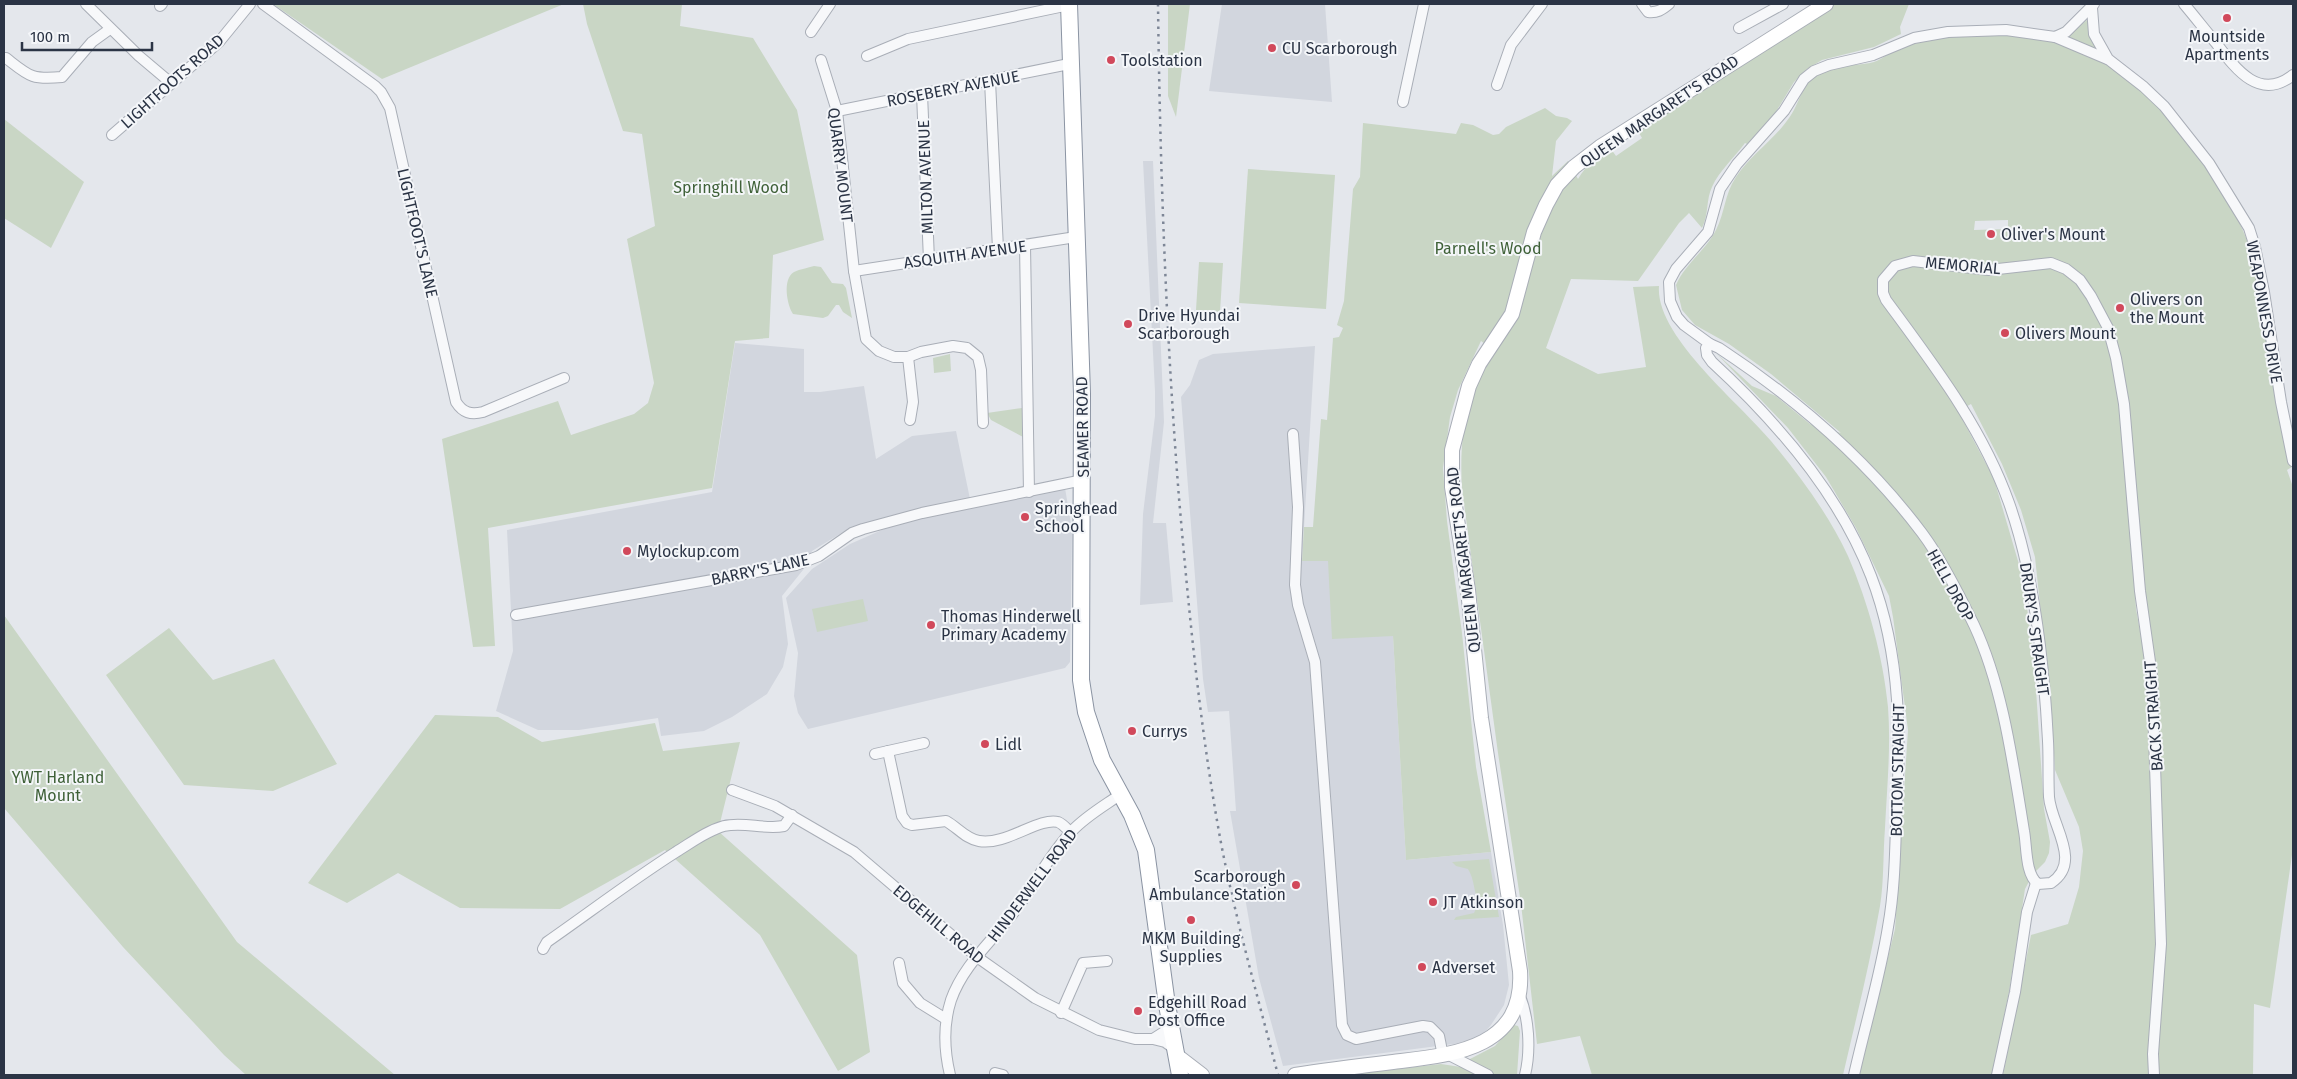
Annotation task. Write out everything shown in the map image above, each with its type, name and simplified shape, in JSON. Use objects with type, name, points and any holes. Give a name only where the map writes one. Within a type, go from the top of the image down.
[{"type":"highway","name":"SEAMER ROAD","points":[[1069,4],[1069,64],[1082,394],[1081,680],[1086,712],[1102,760],[1141,836],[1149,860],[1170,1022],[1180,1075]]},
{"type":"main road","name":"QUEEN MARGARET'S ROAD","points":[[1294,1075],[1446,1055],[1474,1047],[1492,1037],[1503,1026],[1514,1010],[1519,994],[1520,971],[1480,718],[1468,590],[1452,487],[1452,450],[1469,386],[1479,364],[1512,314],[1534,232],[1557,185],[1574,167],[1600,147],[1826,4]]},
{"type":"main road","points":[[1175,1052],[1202,1075]]},
{"type":"street","points":[[86,4],[110,29],[171,83]]},
{"type":"street","name":"LIGHTFOOTS ROAD","points":[[112,135],[219,42],[250,4]]},
{"type":"street","name":"LIGHTFOOT'S LANE","points":[[264,4],[375,86],[388,103],[456,402],[460,407],[470,414],[483,412],[564,378]]},
{"type":"street","points":[[811,32],[830,4]]},
{"type":"street","points":[[867,56],[908,39],[1069,4]]},
{"type":"street","points":[[1403,102],[1424,4]]},
{"type":"street","points":[[1497,85],[1511,45],[1542,4]]},
{"type":"street","points":[[1642,4],[1648,12],[1653,13],[1660,11],[1669,4]]},
{"type":"street","points":[[1739,28],[1783,4]]},
{"type":"street","points":[[2184,4],[2232,64],[2249,80],[2257,83],[2270,83],[2284,81],[2293,75]]},
{"type":"street","points":[[2055,37],[2066,32],[2093,6]]},
{"type":"street","name":"WEAPONNESS DRIVE","points":[[2093,6],[2094,34],[2108,59],[2144,87],[2164,106],[2209,163],[2249,228],[2255,247],[2264,292],[2293,461]]},
{"type":"street","points":[[6,58],[23,71],[39,79],[62,77],[92,42],[110,29]]},
{"type":"street","name":"HELL DROP","points":[[2036,883],[2030,873],[2023,822],[2000,704],[1986,655],[1961,600],[1923,535],[1897,502],[1846,448],[1789,399],[1726,352],[1710,344],[1684,325],[1677,317],[1670,301],[1669,282],[1676,269],[1708,232],[1717,196],[1737,164],[1784,111],[1804,79],[1814,71],[1829,65],[1872,55],[1914,38],[1948,32],[2006,30],[2055,37]]},
{"type":"street","points":[[2055,37],[2108,59]]},
{"type":"street","name":"QUARRY MOUNT","points":[[821,60],[837,111],[854,271],[866,339],[879,351],[894,357],[908,356]]},
{"type":"street","name":"ROSEBERY AVENUE","points":[[837,111],[1069,64]]},
{"type":"street","points":[[990,81],[998,249]]},
{"type":"street","name":"MILTON AVENUE","points":[[922,94],[929,260]]},
{"type":"street","name":"ASQUITH AVENUE","points":[[854,271],[1076,237]]},
{"type":"street","points":[[1025,245],[1029,492]]},
{"type":"street","name":"MEMORIAL","points":[[1961,406],[1936,367],[1886,300],[1883,293],[1883,280],[1890,270],[1900,263],[1923,260],[1989,270],[2044,263],[2060,266],[2080,280],[2092,296],[2108,328],[2116,358]]},
{"type":"street","name":"BOTTOM STRAIGHT","points":[[1710,344],[1706,348],[1709,358],[1760,408],[1785,436],[1821,485],[1859,549],[1882,609],[1897,689],[1900,733],[1899,780],[1888,927],[1854,1075]]},
{"type":"street","points":[[910,420],[913,402],[908,356],[952,346],[967,348],[978,357],[981,370],[983,423]]},
{"type":"street","name":"BACK STRAIGHT","points":[[2116,358],[2124,404],[2140,591],[2152,676],[2161,944],[2153,1054],[2154,1075]]},
{"type":"street","name":"DRURY'S STRAIGHT","points":[[1961,406],[1988,453],[2009,502],[2034,596],[2044,700],[2050,806],[2064,844],[2064,866],[2060,876],[2045,885],[2036,883]]},
{"type":"street","points":[[1293,434],[1298,507],[1295,585],[1298,605],[1315,662],[1342,1025],[1347,1036],[1356,1039],[1423,1026],[1430,1027],[1436,1030],[1440,1036],[1446,1055],[1488,1075]]},
{"type":"street","name":"BARRY'S LANE","points":[[516,615],[796,565],[819,556],[852,533],[863,529],[922,513],[1083,480]]},
{"type":"street","points":[[875,754],[924,743]]},
{"type":"street","points":[[888,751],[902,816],[907,823],[912,825],[946,821],[968,837],[977,841],[987,842],[1051,822],[1060,823],[1070,832]]},
{"type":"street","name":"EDGEHILL ROAD","points":[[732,790],[775,806],[854,852],[977,956],[1027,993],[1062,1013],[1098,1030],[1135,1039],[1154,1039],[1166,1042],[1175,1052]]},
{"type":"street","name":"HINDERWELL ROAD","points":[[950,1075],[945,1042],[946,1020],[958,982],[977,956],[1016,910],[1070,832],[1082,820],[1120,794]]},
{"type":"street","points":[[543,948],[547,942],[652,868],[705,834],[715,829],[737,824],[776,828],[784,826],[792,815]]},
{"type":"street","points":[[1997,1075],[2015,992],[2027,912],[2036,883]]},
{"type":"street","points":[[1062,1013],[1083,963],[1107,961]]},
{"type":"street","points":[[899,963],[903,983],[920,1003],[946,1020]]},
{"type":"street","points":[[1519,994],[1524,1006],[1528,1047],[1525,1075]]},
{"type":"street","points":[[1154,1039],[1164,1032],[1170,1022]]},
{"type":"shaded area","name":"CU Scarborough","points":[[1222,4],[1325,4],[1332,102],[1209,91]]},
{"type":"shaded area","points":[[1143,161],[1153,161],[1164,422],[1153,523],[1166,523],[1173,602],[1140,605],[1143,514],[1155,416]]},
{"type":"shaded area","points":[[735,343],[804,349],[804,392],[820,392],[864,386],[876,459],[912,436],[956,431],[970,499],[887,517],[843,532],[812,551],[803,570],[782,596],[788,644],[783,667],[767,694],[732,717],[704,731],[661,736],[658,718],[579,730],[538,730],[496,711],[513,651],[507,530],[712,492]]},
{"type":"shaded area","points":[[1315,346],[1302,561],[1328,560],[1393,636],[1406,860],[1491,852],[1503,925],[1509,985],[1504,1005],[1491,1025],[1482,1035],[1461,1043],[1283,1066],[1259,978],[1230,811],[1236,811],[1229,711],[1208,712],[1203,679],[1181,397],[1190,385],[1199,360],[1213,354]]},
{"type":"shaded area","name":"Thomas Hinderwell Primary Academy","points":[[1065,488],[1072,530],[1070,662],[1065,668],[808,729],[798,713],[794,696],[798,653],[786,598],[812,569],[850,544],[891,526],[977,505]]},
{"type":"green space","points":[[273,4],[564,4],[382,79]]},
{"type":"green space","name":"Springhill Wood","points":[[583,4],[682,4],[680,26],[753,38],[797,110],[824,240],[773,255],[769,338],[735,341],[712,488],[488,528],[495,646],[473,647],[442,439],[558,401],[571,435],[634,414],[648,403],[654,383],[627,239],[655,226],[642,134],[623,131],[587,24]]},
{"type":"green space","points":[[1168,4],[1190,4],[1176,117],[1168,96]]},
{"type":"green space","name":"Parnell's Wood","points":[[1834,4],[1909,4],[1900,27],[1901,34],[1874,47],[1822,60],[1807,69],[1794,82],[1774,115],[1747,144],[1745,143],[1715,181],[1710,192],[1706,217],[1702,228],[1689,213],[1679,223],[1638,281],[1571,279],[1546,348],[1598,374],[1646,367],[1633,287],[1659,286],[1661,305],[1671,326],[1685,347],[1721,389],[1771,441],[1793,468],[1823,511],[1848,556],[1862,592],[1878,649],[1886,688],[1889,722],[1883,877],[1876,927],[1863,991],[1843,1075],[1592,1075],[1580,1036],[1537,1044],[1521,904],[1498,753],[1462,489],[1461,463],[1467,410],[1475,385],[1493,350],[1481,341],[1458,390],[1450,417],[1443,468],[1447,521],[1462,633],[1476,767],[1491,852],[1406,860],[1393,636],[1332,639],[1328,561],[1302,561],[1304,527],[1313,527],[1321,419],[1327,420],[1333,338],[1339,337],[1343,328],[1337,325],[1344,301],[1353,189],[1360,177],[1363,123],[1456,134],[1461,123],[1473,125],[1493,135],[1499,134],[1506,127],[1545,108],[1556,116],[1572,121],[1556,141],[1552,176],[1568,161],[1578,179],[1588,165],[1601,155],[1611,149],[1616,156],[1642,138],[1639,133],[1634,133]]},
{"type":"green space","points":[[2088,20],[2098,50],[2067,37]]},
{"type":"green space","points":[[1963,34],[2007,34],[2040,37],[2100,60],[2113,67],[2135,84],[2158,106],[2200,156],[2234,212],[2247,240],[2256,267],[2284,442],[2292,467],[2287,470],[2293,487],[2293,848],[2270,1008],[2254,1004],[2253,1075],[2158,1075],[2161,852],[2156,680],[2118,399],[2131,528],[2136,609],[2144,653],[2150,732],[2156,944],[2148,1075],[2003,1075],[2031,935],[2068,924],[2079,887],[2083,851],[2079,827],[2055,770],[2052,718],[2035,557],[2021,510],[2002,464],[1971,404],[1958,411],[1994,479],[2023,578],[2034,660],[2044,809],[2050,842],[2049,853],[2045,862],[2033,874],[2025,889],[2009,992],[1992,1075],[1859,1075],[1895,929],[1908,730],[1889,596],[1856,528],[1826,477],[1788,428],[1716,353],[1752,386],[1776,396],[1810,424],[1841,433],[1771,374],[1729,344],[1695,325],[1682,310],[1676,285],[1685,270],[1716,230],[1729,190],[1736,177],[1748,161],[1783,126],[1792,113],[1804,88],[1813,78],[1831,69],[1874,62],[1908,46]],"holes":[[[2008,220],[2008,229],[1974,230],[1975,221]]]},
{"type":"green space","points":[[4,119],[84,182],[51,248],[4,218]]},
{"type":"green space","points":[[1248,169],[1335,175],[1326,309],[1239,303]]},
{"type":"green space","points":[[1199,262],[1223,263],[1220,312],[1196,310]]},
{"type":"green space","points":[[814,266],[821,267],[832,283],[843,284],[846,288],[852,318],[843,312],[839,305],[836,305],[828,316],[823,318],[793,314],[787,292],[790,275],[799,270]]},
{"type":"green space","points":[[950,354],[951,371],[934,373],[933,358]]},
{"type":"green space","points":[[1022,408],[1025,438],[991,420],[987,413]]},
{"type":"green space","points":[[863,599],[868,621],[817,632],[812,609]]},
{"type":"green space","name":"YWT Harland Mount","points":[[4,615],[237,942],[395,1075],[246,1075],[224,1055],[123,947],[4,808]]},
{"type":"green space","points":[[169,628],[213,680],[274,659],[337,764],[273,791],[184,785],[106,675]]},
{"type":"green space","points":[[435,715],[498,717],[542,742],[655,723],[663,751],[740,742],[718,831],[857,955],[870,1052],[838,1071],[760,935],[665,850],[560,909],[460,908],[398,873],[347,903],[308,883]]},
{"type":"green space","points":[[1489,859],[1499,917],[1454,920],[1456,917],[1474,913],[1479,902],[1468,869],[1456,866],[1452,862]]},
{"type":"green space","points":[[1514,1025],[1518,1026],[1520,1031],[1517,1075],[1493,1075],[1470,1061],[1470,1059],[1495,1046]]},
{"type":"green space","points":[[1441,1064],[1461,1067],[1479,1075],[1346,1075]]},
{"type":"railway","points":[[1158,4],[1160,128],[1167,313],[1179,498],[1196,671],[1221,843],[1240,930],[1278,1075]]},
{"type":"place","name":"Mountside Apartments","points":[[2227,18]]},
{"type":"place","name":"CU Scarborough","points":[[1272,48]]},
{"type":"place","name":"Toolstation","points":[[1111,60]]},
{"type":"place","name":"Oliver's Mount","points":[[1991,234]]},
{"type":"place","name":"Olivers on the Mount","points":[[2120,308]]},
{"type":"place","name":"Drive Hyundai Scarborough","points":[[1128,324]]},
{"type":"place","name":"Olivers Mount","points":[[2005,333]]},
{"type":"place","name":"Springhead School","points":[[1025,517]]},
{"type":"place","name":"Mylockup.com","points":[[627,551]]},
{"type":"place","name":"Thomas Hinderwell Primary Academy","points":[[931,625]]},
{"type":"place","name":"Currys","points":[[1132,731]]},
{"type":"place","name":"Lidl","points":[[985,744]]},
{"type":"place","name":"Scarborough Ambulance Station","points":[[1296,885]]},
{"type":"place","name":"JT Atkinson","points":[[1433,902]]},
{"type":"place","name":"MKM Building Supplies","points":[[1191,920]]},
{"type":"place","name":"Adverset","points":[[1422,967]]},
{"type":"place","name":"Edgehill Road Post Office","points":[[1138,1011]]}]
